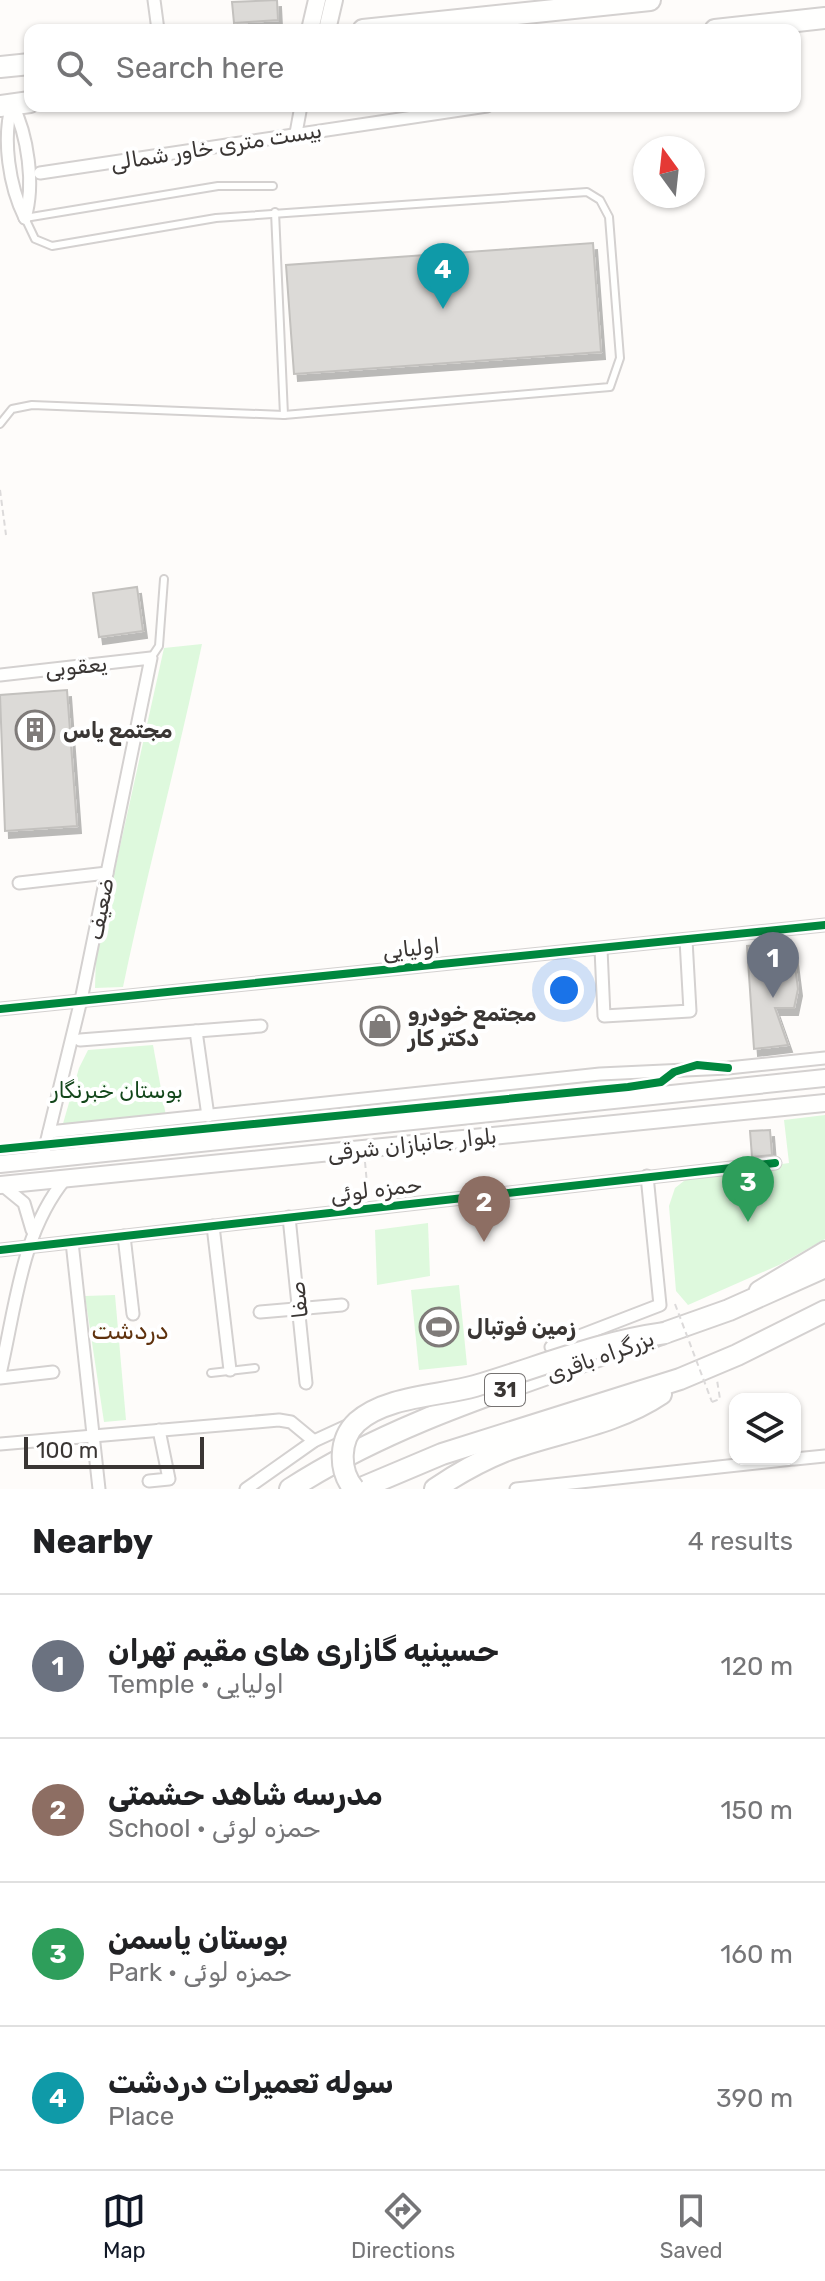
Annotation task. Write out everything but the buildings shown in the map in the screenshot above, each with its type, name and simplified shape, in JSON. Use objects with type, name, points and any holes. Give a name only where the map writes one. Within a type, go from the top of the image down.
[{"type":"highway","points":[[417,24],[650,0]]},
{"type":"highway","points":[[770,24],[825,18]]},
{"type":"highway","points":[[0,67],[24,65]]},
{"type":"highway","name":"بزرگراه باقری","points":[[290,1489],[329,1464],[409,1424],[729,1310],[825,1267]]},
{"type":"highway","name":"بزرگراه باقری","points":[[356,1489],[442,1454],[680,1379],[737,1355],[825,1311]]},
{"type":"highway","points":[[356,1489],[345,1473],[343,1451],[351,1429],[365,1416],[395,1404],[475,1386],[593,1347],[665,1333]]},
{"type":"highway","points":[[435,1489],[476,1464],[506,1451],[636,1408],[680,1379]]},
{"type":"main road","points":[[311,24],[317,0]]},
{"type":"main road","points":[[328,24],[334,0]]},
{"type":"main road","name":"بلوار جانبازان شرقی","points":[[0,1164],[825,1078]]},
{"type":"main road","name":"بلوار جانبازان شرقی","points":[[1,1185],[825,1103]]},
{"type":"main road","points":[[729,1310],[825,1250]]},
{"type":"street","points":[[154,0],[157,24]]},
{"type":"street","points":[[14,104],[5,127],[16,202],[25,218]]},
{"type":"street","points":[[296,133],[300,112]]},
{"type":"street","name":"بیست متری خاور شمالی","points":[[40,173],[445,112]]},
{"type":"street","name":"یعقوبی","points":[[0,675],[151,658]]},
{"type":"street","name":"ضعیف","points":[[42,1160],[81,1000],[151,658]]},
{"type":"street","points":[[19,883],[107,873]]},
{"type":"street","name":"اولیایی","points":[[0,1009],[378,976],[825,925]]},
{"type":"street","points":[[601,949],[604,1016],[690,1011],[686,940]]},
{"type":"street","points":[[80,1040],[261,1026]]},
{"type":"street","points":[[196,1031],[208,1116]]},
{"type":"street","points":[[49,1132],[208,1116],[238,1109],[386,1092],[825,1058]]},
{"type":"street","name":"حمزه لوئی","points":[[0,1250],[775,1163]]},
{"type":"street","points":[[551,1347],[660,1305],[647,1176]]},
{"type":"street","points":[[53,1372],[0,1376],[4,1339],[33,1230],[46,1202],[66,1178]]},
{"type":"street","points":[[1,1185],[24,1203],[33,1230]]},
{"type":"street","name":"صفا","points":[[289,1217],[306,1383]]},
{"type":"street","points":[[213,1226],[230,1370]]},
{"type":"street","points":[[124,1236],[133,1314]]},
{"type":"street","points":[[72,1242],[99,1489]]},
{"type":"street","points":[[260,1312],[342,1305]]},
{"type":"street","points":[[246,1489],[314,1441],[387,1406]]},
{"type":"street","points":[[0,1444],[279,1420],[291,1422],[314,1441]]},
{"type":"street","points":[[149,1481],[169,1479],[159,1430]]},
{"type":"street","points":[[801,1458],[825,1456]]},
{"type":"street","points":[[516,1489],[741,1465]]},
{"type":"lane","points":[[0,424],[12,409],[32,405],[284,415],[610,387],[620,358],[609,217],[600,200],[587,192],[275,212],[216,218],[52,246],[35,239],[25,218],[218,186],[273,186]]},
{"type":"lane","points":[[275,212],[284,415]]},
{"type":"lane","points":[[151,658],[159,646],[164,579]]},
{"type":"lane","points":[[211,1373],[255,1368]]},
{"type":"path","points":[[0,490],[6,535]]},
{"type":"path","points":[[363,1149],[370,1208]]},
{"type":"path","points":[[675,1304],[712,1402],[720,1399]]},
{"type":"green space","points":[[202,644],[123,987],[95,988],[96,955],[164,648]]},
{"type":"green space","name":"بوستان خبرنگار","points":[[153,1045],[168,1127],[58,1141],[79,1068],[88,1050]]},
{"type":"green space","points":[[825,1115],[825,1239],[779,1265],[688,1305],[676,1291],[669,1206],[675,1188],[689,1177],[789,1163],[784,1120]]},
{"type":"green space","points":[[428,1223],[430,1276],[377,1285],[375,1230]]},
{"type":"green space","name":"زمین فوتبال","points":[[459,1285],[467,1365],[419,1370],[411,1290]]},
{"type":"green space","points":[[115,1295],[126,1420],[104,1422],[85,1296]]},
{"type":"cycle path","points":[[0,1009],[825,925]]},
{"type":"cycle path","points":[[0,1149],[628,1087],[661,1082],[674,1072],[697,1065],[728,1068]]},
{"type":"cycle path","points":[[0,1250],[775,1163]]},
{"type":"place","name":"سوله تعمیرات دردشت","points":[[443,309]]},
{"type":"place","name":"مجتمع یاس","points":[[35,730]]},
{"type":"place","name":"حسینیه گازاری های مقیم تهران","points":[[773,998]]},
{"type":"place","name":"مجتمع خودرو دکتر کار","points":[[380,1026]]},
{"type":"place","name":"بوستان یاسمن","points":[[748,1222]]},
{"type":"place","name":"مدرسه شاهد حشمتی","points":[[484,1242]]},
{"type":"place","name":"زمین فوتبال","points":[[439,1327]]},
{"type":"district","name":"دردشت","points":[[130,1331]]}]
